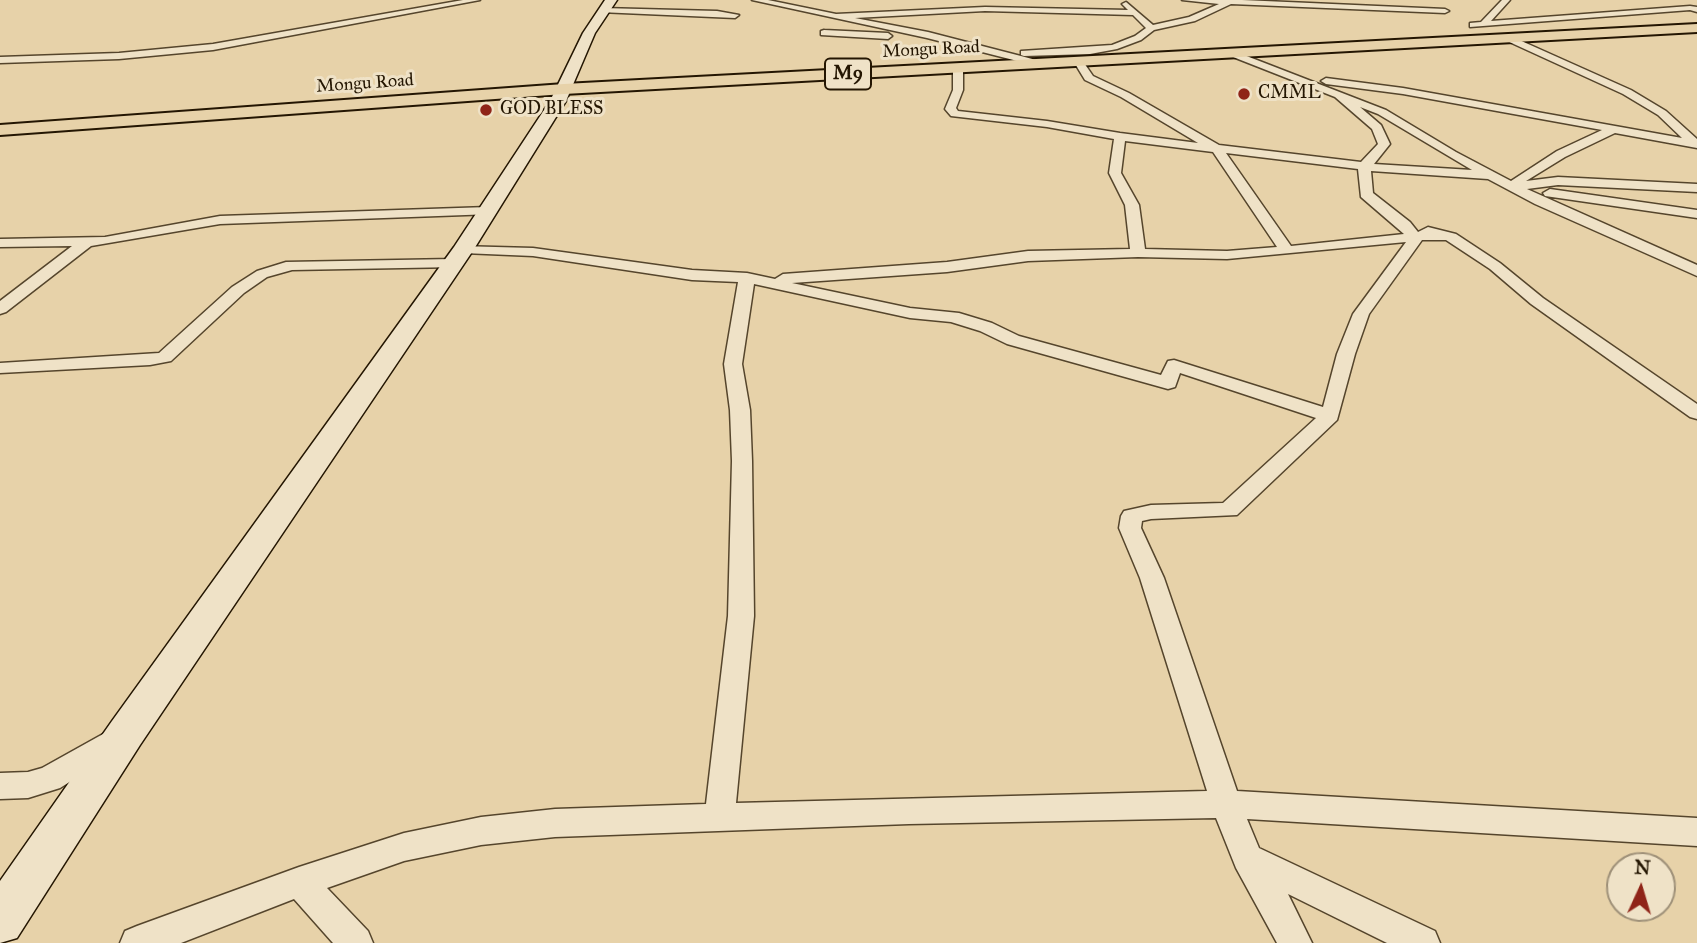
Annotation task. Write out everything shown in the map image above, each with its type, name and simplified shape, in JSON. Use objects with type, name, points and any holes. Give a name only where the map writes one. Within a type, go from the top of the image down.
[{"type":"main road","points":[[0,922],[126,733],[488,211],[564,89],[606,5]]},
{"type":"main road","name":"Mongu Road","points":[[0,130],[564,89],[1697,28]]},
{"type":"street","points":[[0,60],[119,56],[213,47],[476,0]]},
{"type":"street","points":[[756,0],[928,35],[1041,64]]},
{"type":"street","points":[[970,0],[985,9]]},
{"type":"street","points":[[1122,0],[1151,28]]},
{"type":"street","points":[[1186,0],[1348,5],[1448,13],[1420,0]]},
{"type":"street","points":[[1484,23],[1506,0]]},
{"type":"street","points":[[1673,0],[1692,7]]},
{"type":"street","points":[[1005,53],[1103,50],[1138,38],[1151,28],[1192,19],[1232,1]]},
{"type":"street","points":[[1641,2],[1692,7]]},
{"type":"street","points":[[606,5],[735,15]]},
{"type":"street","points":[[1692,7],[1469,23],[1627,92],[1662,113],[1696,144]]},
{"type":"street","points":[[838,16],[985,9],[1135,13]]},
{"type":"street","points":[[824,33],[928,35]]},
{"type":"street","points":[[1231,53],[1391,116],[1490,175],[1596,228],[1697,271]]},
{"type":"street","points":[[1079,62],[1089,78],[1125,95],[1217,149],[1287,251]]},
{"type":"street","points":[[958,67],[958,90],[950,109],[956,114],[1364,167],[1420,173],[1490,175]]},
{"type":"street","points":[[1293,79],[1354,83],[1696,144]]},
{"type":"street","points":[[1336,93],[1377,127],[1384,144],[1364,167],[1366,194],[1410,232]]},
{"type":"street","points":[[1377,127],[1418,132]]},
{"type":"street","points":[[1515,187],[1562,154],[1612,130]]},
{"type":"street","points":[[1120,137],[1115,173],[1132,205],[1138,253]]},
{"type":"street","points":[[1515,187],[1558,181],[1697,188]]},
{"type":"street","points":[[1515,187],[1697,214]]},
{"type":"street","points":[[0,243],[87,242],[139,236],[220,220],[488,211]]},
{"type":"street","points":[[1296,943],[1247,858],[1226,804],[1152,578],[1130,528],[1132,516],[1151,512],[1229,510],[1330,416],[1346,354],[1360,314],[1410,232]]},
{"type":"street","points":[[753,280],[947,267],[1028,256],[1138,253],[1227,255],[1287,251],[1410,232],[1440,234],[1451,237],[1495,266],[1537,301],[1697,413]]},
{"type":"street","points":[[0,309],[87,242]]},
{"type":"street","points":[[0,368],[165,357],[238,290],[262,274],[291,265],[533,252],[692,275],[753,280],[910,313],[953,317],[986,327],[1013,340],[1168,383],[1174,365],[1330,416]]},
{"type":"street","points":[[720,815],[741,616],[742,461],[740,410],[733,364],[738,313],[753,280]]},
{"type":"street","points":[[0,786],[28,785],[50,779],[126,733]]},
{"type":"street","points":[[137,943],[299,881],[404,847],[481,831],[555,822],[720,815],[1226,804],[1697,832]]},
{"type":"street","points":[[1247,858],[1423,943]]},
{"type":"street","points":[[299,881],[356,943]]},
{"type":"place","name":"CMML","points":[[1244,94]]},
{"type":"place","name":"GOD BLESS","points":[[486,110]]}]
